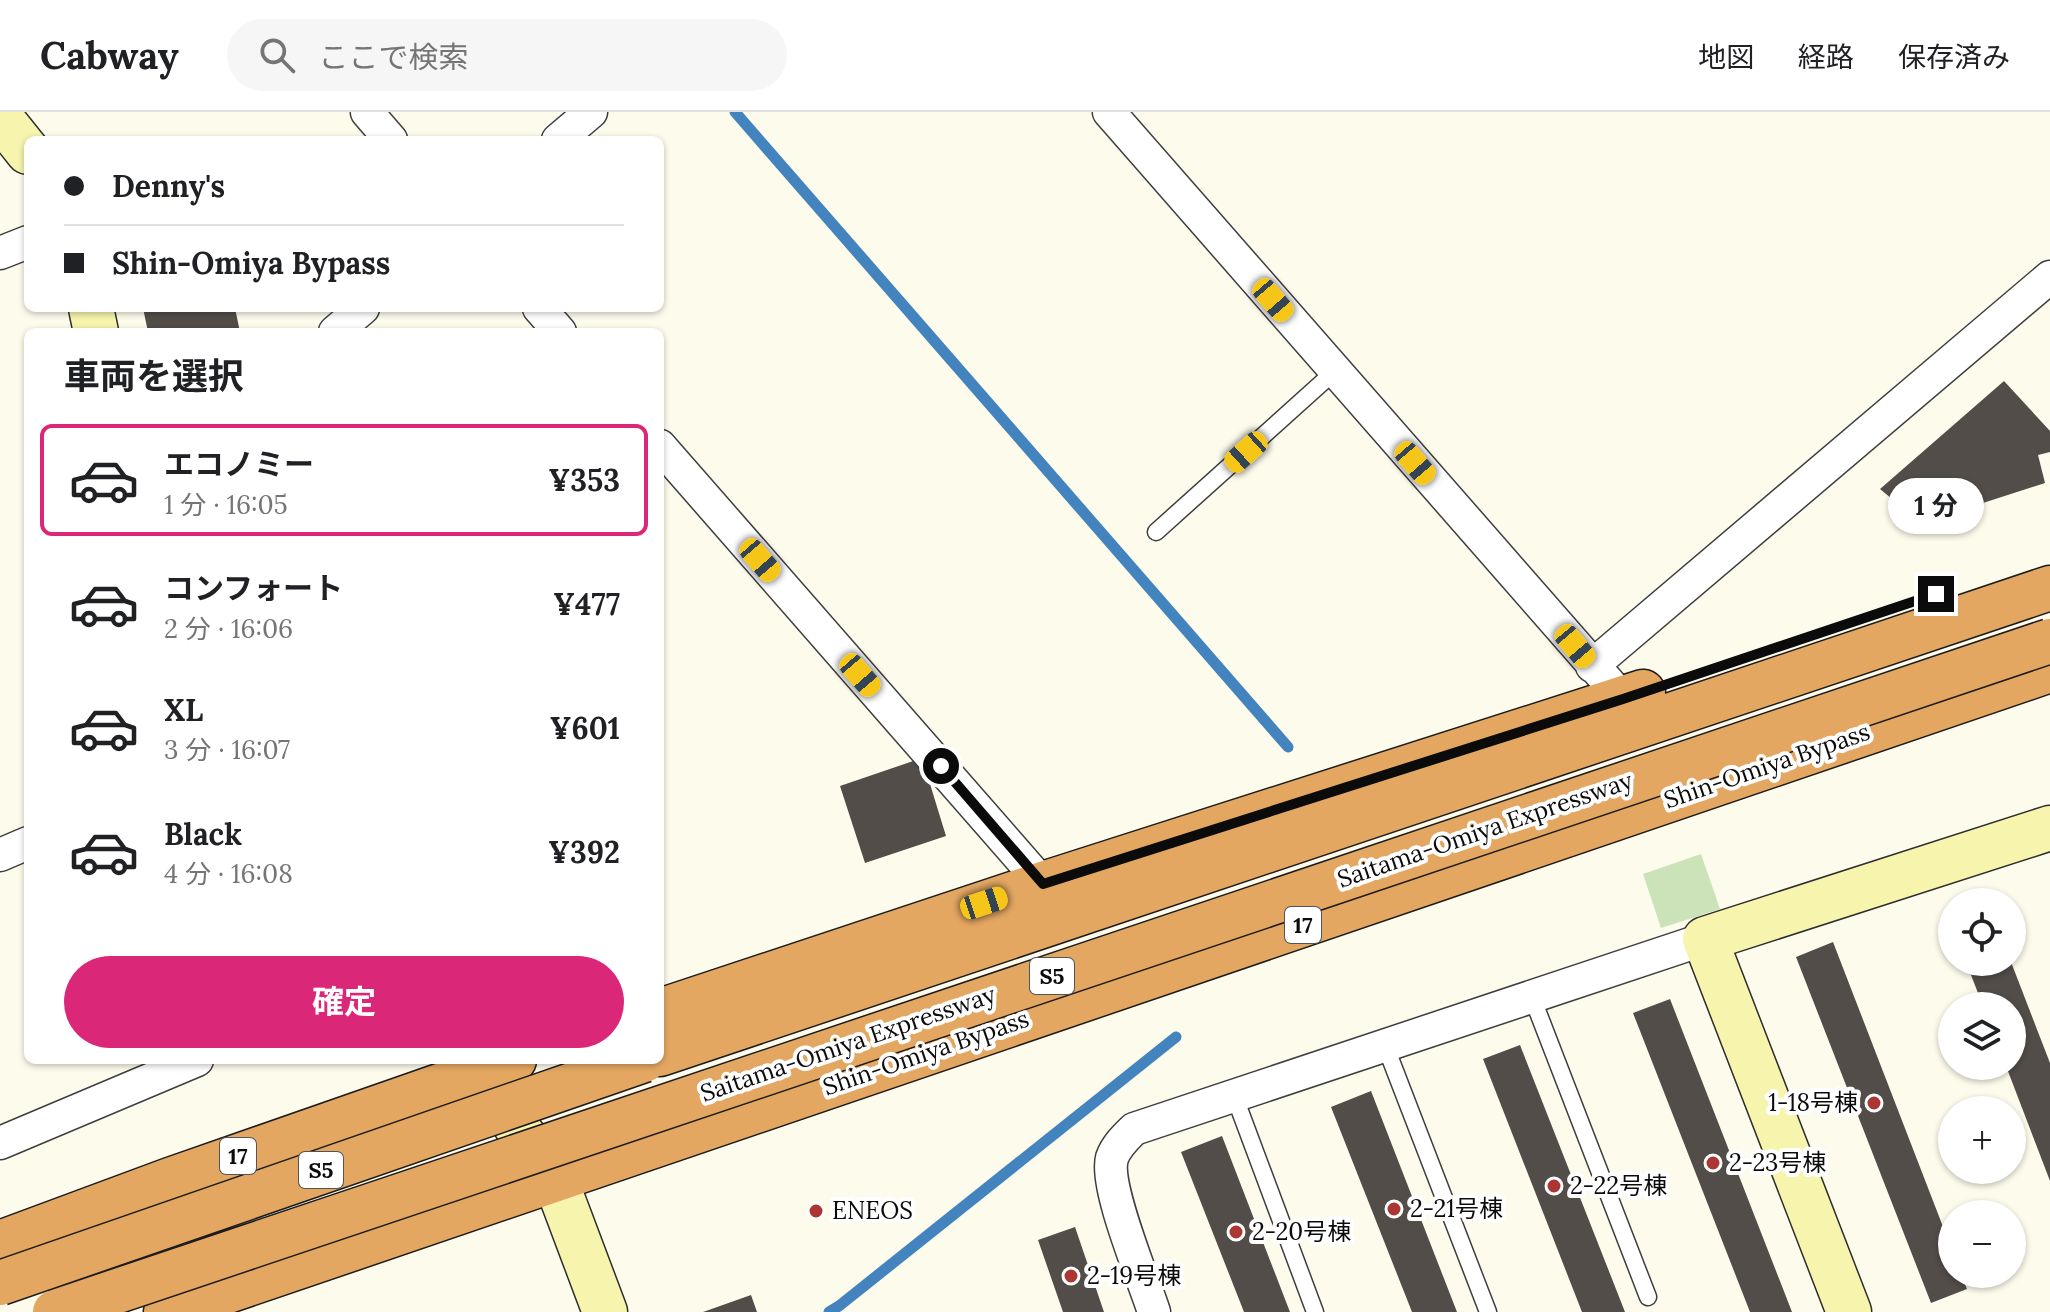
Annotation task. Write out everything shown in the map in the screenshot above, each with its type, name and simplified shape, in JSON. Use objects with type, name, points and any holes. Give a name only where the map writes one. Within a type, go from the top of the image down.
[{"type":"highway","points":[[664,1010],[1043,884],[1623,699],[2050,556]]},
{"type":"highway","name":"Saitama-Omiya Expressway","points":[[664,1053],[2050,588]]},
{"type":"highway","name":"Saitama-Omiya Expressway","points":[[55,1312],[2050,641]]},
{"type":"highway","name":"Shin-Omiya Bypass","points":[[166,1312],[2050,670]]},
{"type":"highway","name":"17","points":[[0,1243],[486,1064]]},
{"type":"highway","name":"S5","points":[[0,1283],[632,1064]]},
{"type":"street","points":[[367,112],[388,136]]},
{"type":"street","points":[[563,136],[591,112]]},
{"type":"street","points":[[1109,112],[1623,699]]},
{"type":"street","points":[[0,117],[24,147]]},
{"type":"street","points":[[0,253],[24,244]]},
{"type":"street","points":[[1592,666],[2050,277]]},
{"type":"street","points":[[340,328],[358,312]]},
{"type":"street","points":[[542,312],[556,328]]},
{"type":"street","points":[[664,451],[1043,884]]},
{"type":"street","points":[[1154,1312],[1111,1181],[1112,1156],[1121,1141],[1134,1129],[2050,828]]},
{"type":"street","points":[[0,855],[24,845]]},
{"type":"street","points":[[1705,939],[1849,1312]]},
{"type":"street","points":[[0,1143],[188,1064]]},
{"type":"street","points":[[486,1064],[555,1179],[605,1312]]},
{"type":"lane","points":[[1156,532],[1335,371]]},
{"type":"lane","points":[[1532,997],[1648,1297]]},
{"type":"lane","points":[[1385,1045],[1488,1312]]},
{"type":"lane","points":[[1234,1095],[1315,1312]]},
{"type":"green space","points":[[1701,854],[1720,909],[1661,928],[1643,874]]},
{"type":"building","points":[[144,312],[236,312],[239,328],[147,328]]},
{"type":"building","points":[[2004,381],[2050,431],[2050,452],[2038,455],[2045,483],[1921,523],[1880,489]]},
{"type":"building","points":[[922,758],[946,836],[865,863],[840,786]]},
{"type":"building","name":"1-18号棟","points":[[1833,942],[1938,1214],[1938,1288],[1967,1289],[1931,1303],[1796,957]]},
{"type":"building","points":[[1971,976],[2016,976],[2023,992],[1978,992]]},
{"type":"building","name":"2-23号棟","points":[[1670,999],[1792,1312],[1750,1312],[1633,1013]]},
{"type":"building","points":[[2026,1001],[2050,1063],[2050,1181],[2026,1118],[2026,1096],[2017,1096],[2011,1080],[2026,1080]]},
{"type":"building","name":"2-22号棟","points":[[1520,1045],[1625,1312],[1582,1312],[1483,1059]]},
{"type":"building","name":"2-21号棟","points":[[1371,1091],[1457,1312],[1412,1312],[1331,1107]]},
{"type":"building","name":"2-20号棟","points":[[1222,1136],[1290,1312],[1244,1312],[1181,1152]]},
{"type":"building","name":"2-19号棟","points":[[1075,1227],[1104,1312],[1063,1312],[1038,1240]]},
{"type":"building","points":[[751,1295],[757,1312],[703,1312]]},
{"type":"waterway","points":[[735,112],[1288,747]]},
{"type":"waterway","points":[[829,1312],[1176,1037]]},
{"type":"place","name":"1-18号棟","points":[[1874,1103]]},
{"type":"place","name":"2-23号棟","points":[[1713,1163]]},
{"type":"place","name":"2-22号棟","points":[[1554,1186]]},
{"type":"place","name":"2-21号棟","points":[[1394,1209]]},
{"type":"place","name":"ENEOS","points":[[816,1211]]},
{"type":"place","name":"2-20号棟","points":[[1236,1232]]},
{"type":"place","name":"2-19号棟","points":[[1071,1276]]},
{"type":"route","points":[[941,766],[1043,884],[1623,699],[1936,594]]}]
